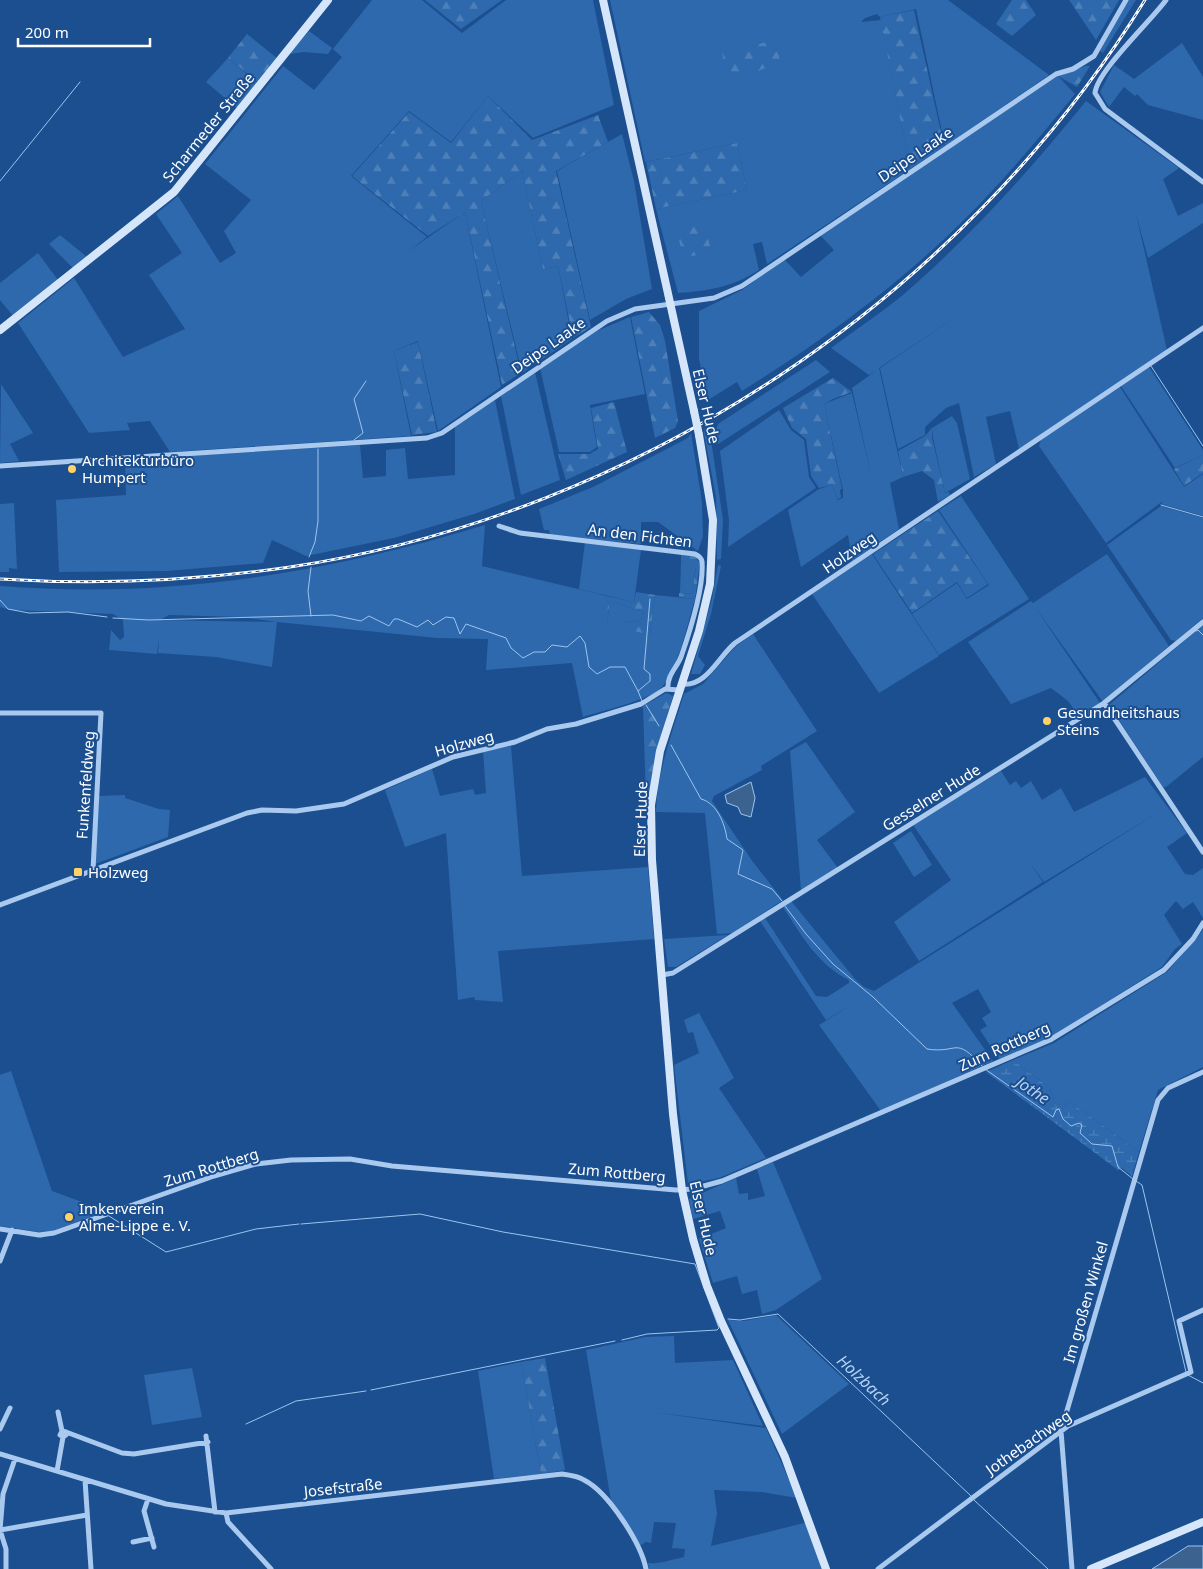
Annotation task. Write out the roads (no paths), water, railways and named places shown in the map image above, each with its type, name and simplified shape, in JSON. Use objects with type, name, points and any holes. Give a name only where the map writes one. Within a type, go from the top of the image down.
[{"type":"street","name":"Scharmeder Straße","points":[[0,330],[174,192],[328,0]]},
{"type":"street","name":"Elser Hude","points":[[603,0],[694,411],[711,499],[712,560],[705,609],[660,751],[651,805],[652,860],[682,1190],[693,1239],[707,1286],[721,1322],[785,1458],[826,1569]]},
{"type":"street","name":"Deipe Laake","points":[[0,466],[427,438],[442,433],[606,321],[636,309],[714,298],[742,286],[1056,74],[1073,68],[1094,56],[1126,0]]},
{"type":"street","points":[[1166,0],[1118,55],[1098,83],[1095,93],[1105,109],[1203,182]]},
{"type":"street","name":"Holzweg","points":[[0,905],[247,813],[262,810],[296,811],[344,804],[453,757],[515,742],[546,729],[576,724],[641,704],[668,689],[701,680],[735,643],[1203,328]]},
{"type":"street","name":"An den Fichten","points":[[498,526],[520,533],[695,554],[700,557],[702,562],[699,586],[691,626],[680,659],[668,679],[668,689]]},
{"type":"street","name":"Gesselner Hude","points":[[662,975],[673,973],[1104,703],[1203,622]]},
{"type":"street","points":[[1104,703],[1203,852]]},
{"type":"street","name":"Funkenfeldweg","points":[[0,713],[101,713],[92,870]]},
{"type":"street","name":"Zum Rottberg","points":[[0,1229],[39,1234],[54,1233],[214,1176],[256,1164],[291,1160],[350,1159],[392,1166],[682,1190],[722,1181],[1050,1040],[1164,970],[1193,939],[1203,923]]},
{"type":"street","name":"Im großen Winkel","points":[[1072,1569],[1061,1431],[1158,1100],[1162,1093],[1203,1072]]},
{"type":"street","points":[[0,1261],[12,1230]]},
{"type":"street","name":"Jothebachweg","points":[[878,1569],[1061,1431],[1191,1372],[1179,1321],[1203,1310]]},
{"type":"street","points":[[0,1429],[10,1408]]},
{"type":"street","points":[[57,1471],[64,1433],[58,1412]]},
{"type":"street","points":[[64,1433],[122,1453],[134,1454],[207,1439],[215,1512]]},
{"type":"street","name":"Josefstraße","points":[[0,1454],[148,1499],[226,1513],[567,1475],[584,1479],[613,1506],[642,1555],[646,1569]]},
{"type":"street","points":[[6,1569],[6,1548],[0,1530],[2,1493],[15,1459]]},
{"type":"street","points":[[85,1480],[91,1569]]},
{"type":"street","points":[[148,1499],[144,1510],[154,1548]]},
{"type":"street","points":[[226,1513],[228,1522],[271,1569]]},
{"type":"street","points":[[0,1530],[87,1515]]},
{"type":"street","points":[[1091,1569],[1203,1522]]},
{"type":"street","points":[[133,1542],[152,1538]]},
{"type":"waterway","points":[[0,181],[80,82]]},
{"type":"waterway","points":[[1151,366],[1203,446]]},
{"type":"waterway","points":[[354,440],[363,433],[354,399],[366,381]]},
{"type":"waterway","points":[[309,557],[315,542],[318,521],[318,449]]},
{"type":"waterway","points":[[1161,505],[1203,517]]},
{"type":"waterway","points":[[311,567],[308,591],[311,616]]},
{"type":"waterway","points":[[642,701],[638,691],[650,681],[650,674],[644,669],[650,599]]},
{"type":"waterway","points":[[0,600],[8,609],[29,613],[68,612],[107,617]]},
{"type":"waterway","points":[[113,618],[149,620],[333,615],[361,621],[369,616],[389,626],[394,619],[398,619],[417,627],[428,620],[433,625],[446,617],[454,618],[460,634],[466,624],[506,638],[511,648],[523,658],[534,652],[545,652],[552,645],[567,647],[580,636],[585,643],[589,667],[597,674],[610,667],[625,667],[638,691]]},
{"type":"waterway","points":[[1196,631],[1198,630],[1203,635]]},
{"type":"waterway","points":[[646,705],[659,726]]},
{"type":"waterway","points":[[671,745],[701,799],[707,801],[716,809],[727,839],[743,850],[738,874],[772,889],[782,901]]},
{"type":"waterway","name":"Jothe","points":[[785,906],[806,934],[833,964],[873,997],[927,1049],[961,1048],[982,1066]]},
{"type":"waterway","name":"Jothe","points":[[985,1069],[1053,1117],[1056,1110],[1059,1109],[1063,1119],[1071,1126],[1079,1123],[1082,1125],[1080,1133],[1092,1144],[1112,1146],[1118,1167],[1133,1179]]},
{"type":"waterway","name":"Jothe","points":[[1136,1181],[1142,1185],[1186,1372]]},
{"type":"waterway","points":[[301,1224],[420,1214],[503,1232],[695,1264],[719,1328],[717,1330],[647,1334],[622,1340]]},
{"type":"waterway","points":[[109,1216],[166,1252],[256,1229],[299,1224]]},
{"type":"waterway","points":[[41,1237],[68,1230]]},
{"type":"waterway","name":"Holzbach","points":[[728,1319],[740,1320],[778,1314],[971,1496]]},
{"type":"waterway","points":[[371,1390],[615,1341]]},
{"type":"waterway","name":"Jothe","points":[[1188,1375],[1203,1383]]},
{"type":"waterway","points":[[246,1424],[296,1401],[366,1391]]},
{"type":"waterway","name":"Holzbach","points":[[974,1500],[1048,1569]]},
{"type":"railway","points":[[0,579],[110,582],[182,579],[290,567],[419,540],[545,498],[665,443],[779,376],[886,297],[983,207],[1070,108],[1145,0]]},
{"type":"place","name":"Architekturbüro Humpert","points":[[72,469]]},
{"type":"place","name":"Gesundheitshaus Steins","points":[[1047,721]]},
{"type":"place","name":"Holzweg","points":[[78,872]]},
{"type":"place","name":"Imkerverein Alme-Lippe e. V.","points":[[69,1217]]}]
